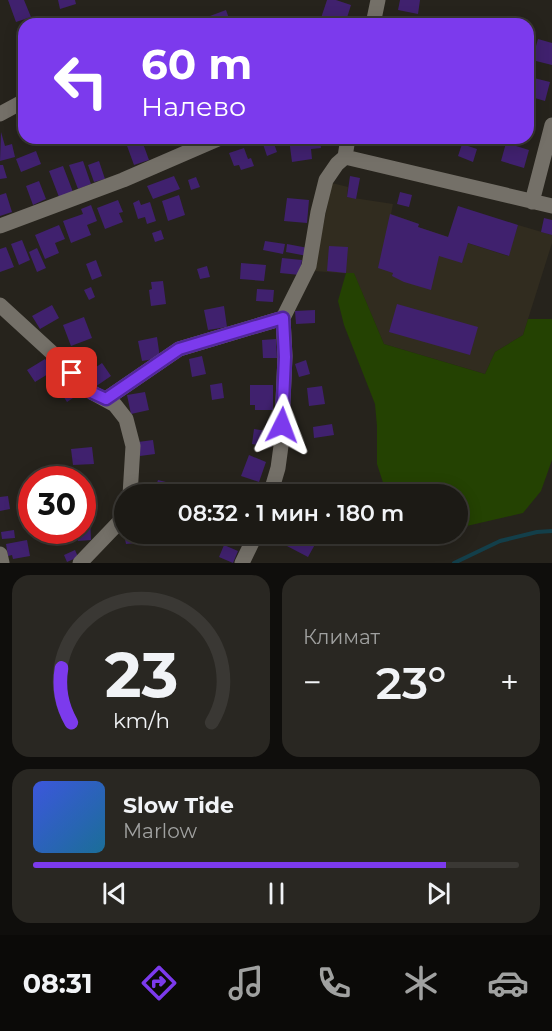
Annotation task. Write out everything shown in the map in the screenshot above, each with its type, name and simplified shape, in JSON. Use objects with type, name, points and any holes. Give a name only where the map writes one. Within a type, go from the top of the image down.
[{"type":"street","points":[[374,18],[378,0]]},
{"type":"street","points":[[0,114],[18,104]]},
{"type":"street","points":[[532,202],[552,125]]},
{"type":"street","points":[[0,226],[123,180],[206,144]]},
{"type":"street","points":[[273,484],[281,446],[285,357],[283,318],[309,266],[326,180],[345,157],[347,144]]},
{"type":"street","points":[[345,157],[552,206]]},
{"type":"street","points":[[0,305],[61,361],[83,385],[115,405],[126,419],[133,446],[131,484]]},
{"type":"street","points":[[106,399],[179,349],[283,318]]},
{"type":"street","points":[[80,563],[114,527]]},
{"type":"street","points":[[242,563],[251,544]]},
{"type":"street","points":[[0,554],[2,563]]},
{"type":"shaded area","points":[[332,183],[348,187],[347,197],[393,204],[391,214],[419,224],[418,227],[508,256],[518,225],[552,235],[552,243],[523,335],[495,352],[485,374],[384,344],[354,274],[314,271]]},
{"type":"green space","points":[[346,273],[354,273],[384,344],[485,374],[495,352],[523,335],[528,319],[552,319],[552,460],[541,491],[523,513],[468,526],[468,484],[383,484],[377,464],[375,404],[344,325],[338,301]]},
{"type":"building","points":[[8,0],[24,0],[31,17],[18,18],[16,22]]},
{"type":"building","points":[[58,0],[75,0],[76,4],[60,9]]},
{"type":"building","points":[[327,0],[336,0],[351,5],[347,18],[321,18]]},
{"type":"building","points":[[400,0],[420,0],[418,14],[398,10]]},
{"type":"building","points":[[226,10],[229,18],[205,18]]},
{"type":"building","points":[[538,39],[552,43],[552,65],[534,60]]},
{"type":"building","points":[[534,78],[550,82],[545,101],[534,98]]},
{"type":"building","points":[[1,132],[5,146],[12,144],[15,157],[0,161]]},
{"type":"building","points":[[126,144],[143,144],[149,160],[134,165]]},
{"type":"building","points":[[263,144],[274,144],[277,152],[267,156]]},
{"type":"building","points":[[290,144],[321,144],[321,148],[311,149],[312,159],[292,162]]},
{"type":"building","points":[[462,144],[477,149],[473,162],[458,156]]},
{"type":"building","points":[[506,144],[529,150],[524,168],[501,161]]},
{"type":"building","points":[[244,148],[248,159],[251,158],[254,166],[241,170],[239,165],[234,166],[229,153]]},
{"type":"building","points":[[36,151],[41,164],[21,172],[16,159]]},
{"type":"building","points":[[83,161],[91,184],[78,189],[69,165]]},
{"type":"building","points":[[99,161],[105,179],[94,182],[88,165]]},
{"type":"building","points":[[0,165],[3,165],[7,178],[0,179]]},
{"type":"building","points":[[63,166],[73,192],[59,197],[49,171]]},
{"type":"building","points":[[174,176],[180,189],[153,199],[147,186]]},
{"type":"building","points":[[350,176],[360,178],[356,199],[347,197]]},
{"type":"building","points":[[196,177],[200,187],[191,190],[188,180]]},
{"type":"building","points":[[39,181],[46,199],[33,205],[26,186]]},
{"type":"building","points":[[400,192],[412,195],[409,207],[397,204]]},
{"type":"building","points":[[6,193],[12,212],[0,216],[0,195]]},
{"type":"building","points":[[179,195],[185,215],[168,221],[162,201]]},
{"type":"building","points":[[287,198],[309,200],[307,223],[284,221]]},
{"type":"building","points":[[118,200],[123,212],[119,213],[123,222],[105,229],[97,208]]},
{"type":"building","points":[[139,200],[141,205],[150,202],[156,221],[147,224],[145,217],[138,219],[133,203]]},
{"type":"building","points":[[91,205],[97,221],[87,225],[91,235],[71,243],[63,221],[83,214],[81,209]]},
{"type":"building","points":[[458,206],[518,225],[509,256],[468,243],[462,263],[439,256],[431,290],[404,282],[392,276],[393,273],[378,268],[390,214],[448,237]]},
{"type":"building","points":[[544,218],[552,220],[552,235],[541,232]]},
{"type":"building","points":[[59,225],[65,239],[55,243],[59,253],[45,259],[35,235]]},
{"type":"building","points":[[161,230],[164,239],[155,242],[152,233]]},
{"type":"building","points":[[22,240],[30,260],[19,265],[11,244]]},
{"type":"building","points":[[265,241],[285,244],[283,254],[263,250]]},
{"type":"building","points":[[287,244],[308,248],[307,256],[286,252]]},
{"type":"building","points":[[329,246],[348,247],[346,273],[327,271]]},
{"type":"building","points":[[6,247],[14,267],[0,272],[0,249]]},
{"type":"building","points":[[37,248],[46,268],[37,272],[29,252]]},
{"type":"building","points":[[282,258],[302,260],[300,275],[280,273]]},
{"type":"building","points":[[96,260],[102,276],[92,280],[86,264]]},
{"type":"building","points":[[241,263],[266,265],[264,281],[240,279]]},
{"type":"building","points":[[207,266],[210,277],[200,279],[197,269]]},
{"type":"building","points":[[163,281],[166,304],[151,306],[149,290],[152,289],[151,282]]},
{"type":"building","points":[[91,287],[95,297],[89,300],[84,290]]},
{"type":"building","points":[[257,289],[274,290],[273,302],[256,301]]},
{"type":"building","points":[[397,304],[478,327],[470,355],[389,332]]},
{"type":"building","points":[[52,305],[59,318],[40,329],[32,316]]},
{"type":"building","points":[[224,306],[227,327],[208,330],[204,310]]},
{"type":"building","points":[[315,310],[315,323],[296,324],[295,311]]},
{"type":"building","points":[[84,317],[92,338],[71,346],[63,325]]},
{"type":"building","points":[[157,337],[160,358],[142,361],[138,341]]},
{"type":"building","points":[[276,339],[277,358],[263,358],[262,340]]},
{"type":"building","points":[[202,356],[206,374],[192,377],[189,359]]},
{"type":"building","points":[[45,359],[53,371],[35,382],[27,370]]},
{"type":"building","points":[[306,360],[310,374],[299,377],[295,364]]},
{"type":"building","points":[[102,363],[111,376],[92,389],[83,376]]},
{"type":"building","points":[[72,383],[79,394],[67,402],[60,391]]},
{"type":"building","points":[[222,383],[224,398],[212,400],[210,385]]},
{"type":"building","points":[[250,385],[273,385],[273,410],[255,410],[255,405],[250,405]]},
{"type":"building","points":[[322,386],[325,404],[309,406],[307,388]]},
{"type":"building","points":[[145,392],[149,410],[131,414],[127,395]]},
{"type":"building","points":[[332,424],[334,435],[314,438],[313,427]]},
{"type":"building","points":[[254,429],[273,432],[271,447],[252,444]]},
{"type":"building","points":[[153,440],[155,454],[140,456],[138,442]]},
{"type":"building","points":[[92,447],[94,464],[73,465],[71,449]]},
{"type":"building","points":[[249,455],[266,462],[259,482],[241,476]]},
{"type":"building","points":[[158,480],[170,483],[150,484],[151,482],[157,483]]},
{"type":"building","points":[[8,496],[10,509],[0,511],[0,497]]},
{"type":"building","points":[[14,530],[15,538],[2,539],[1,532]]},
{"type":"building","points":[[18,542],[18,544],[28,544],[30,556],[13,559],[12,555],[8,556],[6,544]]},
{"type":"building","points":[[288,544],[315,544],[308,557],[287,546]]},
{"type":"building","points":[[224,545],[238,551],[233,563],[219,557]]},
{"type":"building","points":[[75,550],[78,557],[67,562],[64,555]]},
{"type":"waterway","points":[[454,563],[500,541],[537,532],[552,531]]},
{"type":"route","points":[[72,373],[93,393],[106,399],[179,349],[283,318],[285,357],[282,425]]}]
